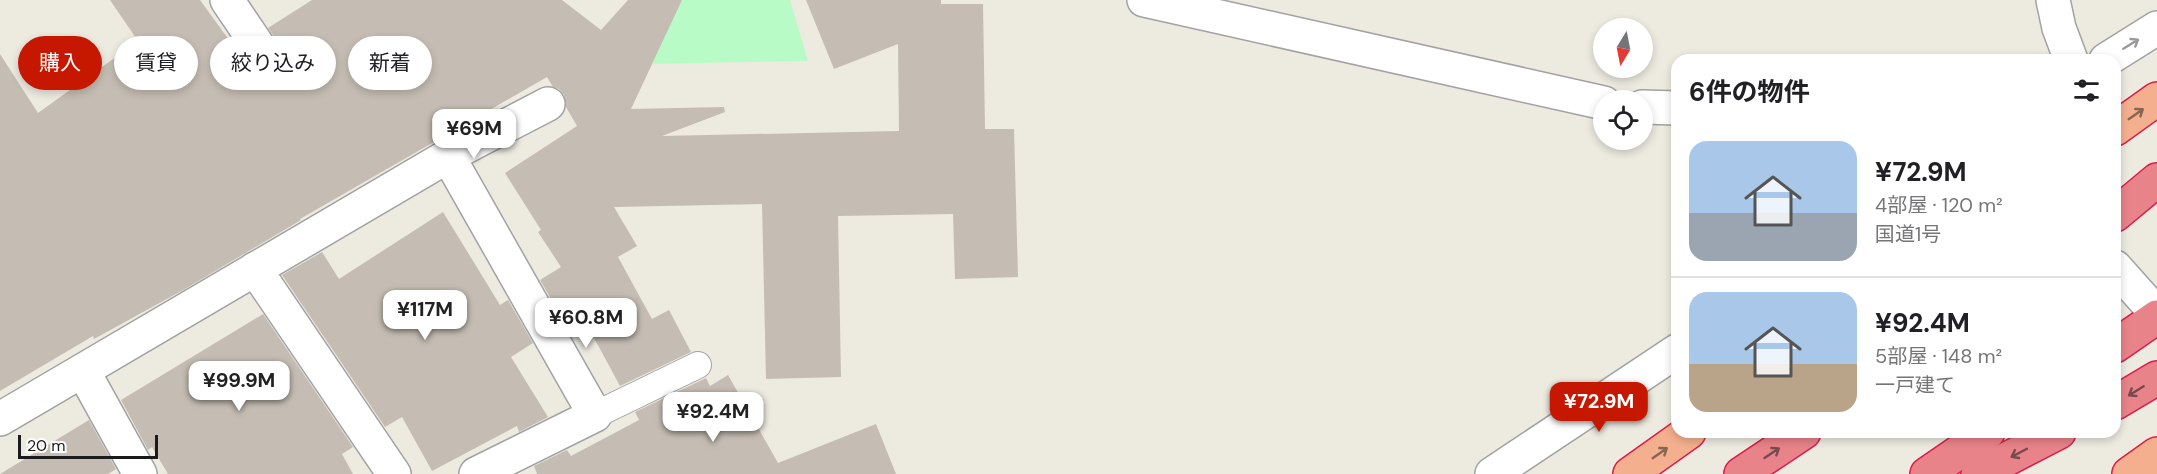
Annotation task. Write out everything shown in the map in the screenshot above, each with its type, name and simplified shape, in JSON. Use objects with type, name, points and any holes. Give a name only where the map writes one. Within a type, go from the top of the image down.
[{"type":"highway","points":[[2121,125],[2157,99]]},
{"type":"highway","points":[[2121,211],[2157,180]]},
{"type":"highway","points":[[2121,221],[2157,197]]},
{"type":"highway","points":[[2121,341],[2157,316]]},
{"type":"highway","points":[[2121,399],[2157,378]]},
{"type":"highway","points":[[1630,474],[1681,438]]},
{"type":"highway","points":[[1741,474],[1795,438]]},
{"type":"highway","points":[[1927,474],[1979,438]]},
{"type":"highway","points":[[1978,474],[2047,438]]},
{"type":"highway","points":[[2129,474],[2157,454]]},
{"type":"street","points":[[227,0],[251,36]]},
{"type":"street","points":[[1144,0],[1593,101]]},
{"type":"street","points":[[2053,0],[2059,28],[2069,54]]},
{"type":"street","points":[[2116,54],[2157,28]]},
{"type":"street","points":[[0,418],[448,156],[548,104]]},
{"type":"street","points":[[1653,107],[1671,108]]},
{"type":"street","points":[[448,156],[595,415],[476,474]]},
{"type":"street","points":[[255,269],[394,474]]},
{"type":"street","points":[[2121,274],[2157,316]]},
{"type":"street","points":[[1492,474],[1671,355]]},
{"type":"street","points":[[83,371],[140,474]]},
{"type":"lane","points":[[595,415],[698,365]]},
{"type":"green space","points":[[664,0],[790,0],[808,61],[649,64]]},
{"type":"building","points":[[110,0],[200,0],[226,36],[210,36],[210,90],[336,90],[336,36],[274,36],[268,28],[312,0],[562,0],[601,30],[628,0],[682,0],[631,109],[724,107],[725,112],[662,136],[899,131],[898,44],[834,69],[806,0],[941,0],[941,4],[983,4],[985,129],[1014,129],[1018,277],[955,279],[953,214],[838,216],[841,377],[766,379],[762,204],[614,207],[637,246],[618,257],[652,319],[669,310],[691,352],[620,386],[593,336],[590,338],[578,315],[565,323],[540,280],[561,267],[538,232],[541,230],[505,173],[577,126],[566,107],[564,95],[559,89],[553,87],[547,77],[300,219],[185,289],[94,339],[93,336],[0,391],[0,54],[18,82],[18,90],[23,90],[38,113],[70,90],[102,90],[102,67],[114,58],[114,90],[198,90],[198,36],[135,36]]},
{"type":"building","points":[[443,212],[500,305],[508,300],[533,343],[511,357],[548,417],[519,432],[517,426],[432,471],[402,417],[385,427],[282,275],[322,252],[339,279]]},
{"type":"building","points":[[263,314],[353,447],[342,454],[353,474],[168,474],[152,447],[148,450],[121,400]]},
{"type":"building","points":[[728,375],[778,463],[876,424],[896,474],[537,474],[534,466],[567,450],[571,456],[639,420],[635,412],[706,378],[710,386]]},
{"type":"building","points":[[89,420],[116,469],[108,474],[0,474]]}]
